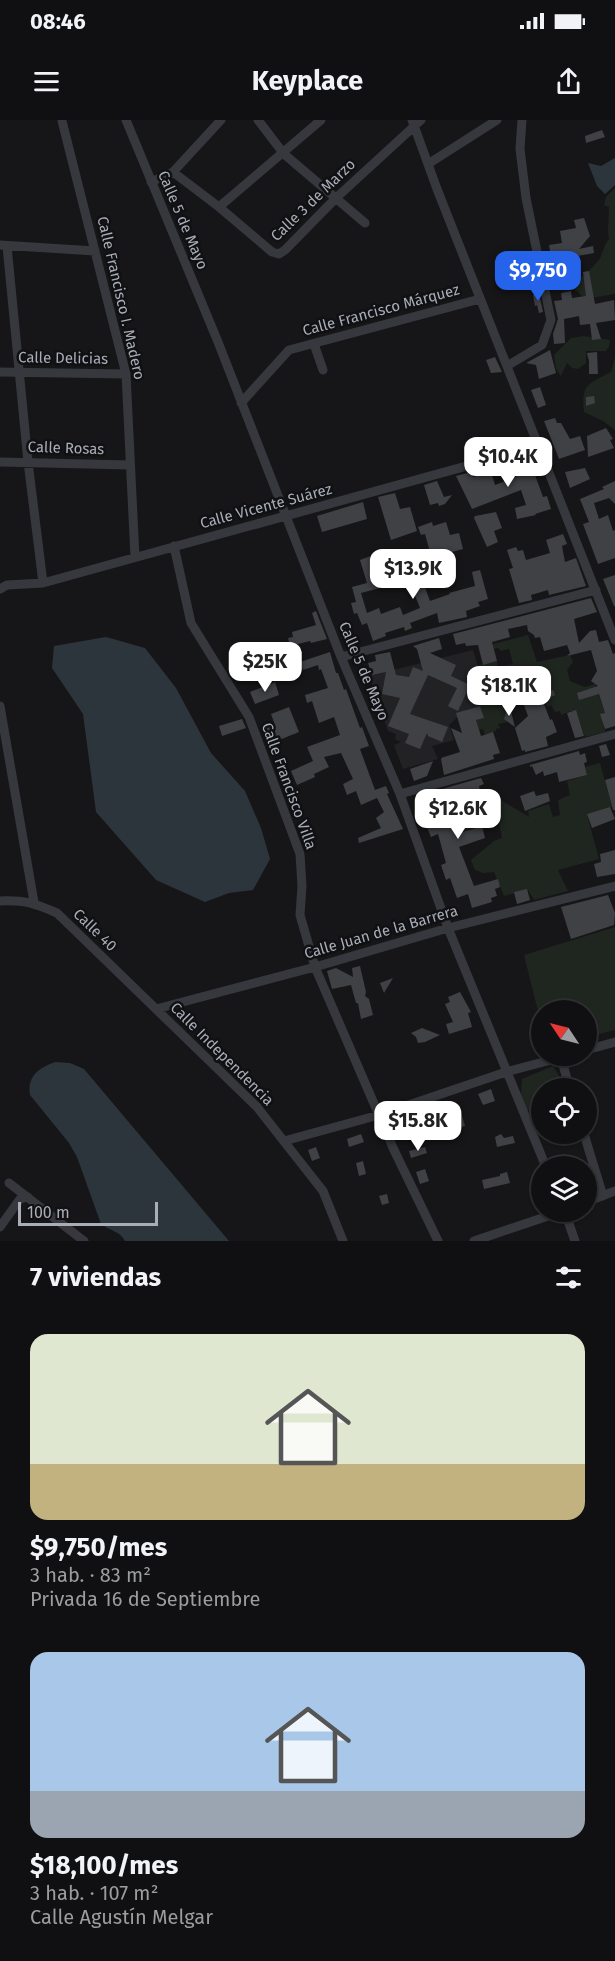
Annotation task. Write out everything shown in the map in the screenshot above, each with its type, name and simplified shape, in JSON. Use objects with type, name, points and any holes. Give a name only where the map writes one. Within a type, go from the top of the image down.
[{"type":"street","name":"Calle 5 de Mayo","points":[[126,120],[341,657],[399,794],[448,928],[541,1156]]},
{"type":"street","points":[[151,182],[173,172],[222,120]]},
{"type":"street","points":[[258,120],[284,154],[365,223]]},
{"type":"street","points":[[219,207],[284,154],[321,120]]},
{"type":"street","points":[[428,164],[497,120]]},
{"type":"street","points":[[507,366],[542,345],[551,320],[526,198],[520,149],[522,120]]},
{"type":"street","name":"Calle Francisco I. Madero","points":[[62,121],[126,374],[135,557]]},
{"type":"street","points":[[416,122],[428,164],[615,640]]},
{"type":"street","name":"Calle 3 de Marzo","points":[[173,172],[272,252],[279,254],[416,122]]},
{"type":"street","points":[[43,583],[4,246],[95,251]]},
{"type":"street","name":"Calle Francisco Márquez","points":[[241,403],[289,350],[480,299]]},
{"type":"street","points":[[314,344],[324,370]]},
{"type":"street","name":"Calle Delicias","points":[[0,372],[126,374]]},
{"type":"street","name":"Calle Vicente Suárez","points":[[0,589],[7,585],[43,583],[539,446]]},
{"type":"street","name":"Calle Rosas","points":[[0,462],[130,465]]},
{"type":"street","name":"Calle Francisco Villa","points":[[174,546],[191,623],[249,717],[300,854],[302,886],[300,915],[315,967],[394,1150],[438,1241]]},
{"type":"street","points":[[341,657],[596,590]]},
{"type":"street","points":[[0,706],[34,902]]},
{"type":"street","points":[[399,794],[615,734]]},
{"type":"street","name":"Calle Juan de la Barrera","points":[[156,1009],[315,967],[448,928],[615,886]]},
{"type":"street","name":"Calle 40","points":[[0,902],[15,900],[34,902],[57,913],[156,1009]]},
{"type":"street","name":"Calle Independencia","points":[[156,1009],[257,1107],[323,1191],[343,1241]]},
{"type":"street","points":[[597,1047],[615,1042]]},
{"type":"street","points":[[284,1141],[379,1115],[531,1066]]},
{"type":"street","points":[[587,1144],[603,1196]]},
{"type":"street","points":[[9,1183],[84,1241]]},
{"type":"street","points":[[597,1198],[615,1191]]},
{"type":"street","points":[[0,1227],[20,1198],[28,1197]]},
{"type":"street","points":[[474,1241],[531,1222]]},
{"type":"street","points":[[569,1222],[576,1241]]},
{"type":"shaded area","points":[[615,158],[615,185],[605,194],[597,186],[588,163],[601,166]]},
{"type":"shaded area","points":[[615,188],[615,294],[585,299],[573,287],[598,261],[609,239],[609,207],[604,205],[606,197]]},
{"type":"shaded area","points":[[584,336],[610,340],[609,347],[606,351],[586,351],[586,363],[578,369],[572,368],[567,363],[561,376],[556,369],[554,355],[571,338]]},
{"type":"shaded area","points":[[615,357],[615,430],[584,412],[583,403],[585,390],[597,379],[611,372]]},
{"type":"shaded area","points":[[528,635],[537,662],[570,655],[573,662],[567,670],[570,681],[585,687],[595,684],[605,713],[601,714],[605,732],[585,737],[577,714],[573,715],[571,711],[561,715],[560,711],[555,712],[551,705],[547,707],[541,692],[508,701],[510,709],[508,722],[498,724],[500,728],[496,731],[485,735],[483,729],[479,730],[476,720],[483,718],[480,706],[489,702],[478,665],[497,661],[498,667],[513,664],[509,649],[501,651],[498,648],[494,649],[493,644]]},
{"type":"shaded area","points":[[106,637],[145,648],[176,688],[211,753],[245,791],[261,828],[270,859],[253,890],[229,893],[205,902],[156,880],[96,812],[83,714],[52,668],[54,646]]},
{"type":"shaded area","points":[[473,650],[489,703],[465,710],[449,725],[454,740],[432,746],[438,759],[403,769],[394,745],[401,742],[395,739],[396,734],[388,731],[369,676]]},
{"type":"shaded area","points":[[600,763],[612,807],[587,814],[599,859],[558,870],[568,891],[534,900],[528,890],[504,896],[494,872],[483,873],[475,870],[471,860],[494,841],[502,838],[499,822],[494,816],[464,832],[456,823],[483,808],[479,798],[493,795],[529,817],[528,811],[549,804],[553,817],[560,815],[558,800],[570,795],[567,781],[587,775],[585,767]]},
{"type":"shaded area","points":[[615,927],[615,1030],[597,1034],[597,1000],[535,1000],[524,955]]},
{"type":"shaded area","points":[[55,1062],[70,1063],[84,1069],[229,1241],[125,1241],[118,1233],[101,1224],[77,1157],[69,1143],[30,1095],[30,1083],[35,1074]]},
{"type":"shaded area","points":[[553,1066],[560,1078],[531,1078],[531,1110],[524,1110],[521,1094],[522,1079]]},
{"type":"building","points":[[602,130],[605,137],[586,143],[585,136]]},
{"type":"building","points":[[584,218],[590,236],[579,249],[593,246],[594,253],[572,257],[571,252],[560,254],[565,276],[557,277],[556,268],[553,269],[549,245],[562,243],[560,231],[576,228],[574,220]]},
{"type":"building","points":[[589,271],[595,304],[614,300],[615,320],[596,323],[601,339],[592,340],[590,324],[580,325],[579,316],[564,319],[565,343],[554,344],[553,334],[558,319],[554,301],[562,300],[561,293],[571,291],[572,298],[586,296],[583,272]]},
{"type":"building","points":[[539,293],[543,312],[539,313],[533,295]]},
{"type":"building","points":[[550,350],[556,373],[539,379],[536,365],[526,363]]},
{"type":"building","points":[[597,352],[598,374],[589,374],[587,353]]},
{"type":"building","points":[[495,357],[502,372],[491,373],[486,360]]},
{"type":"building","points":[[540,387],[546,405],[538,408],[531,390]]},
{"type":"building","points":[[594,396],[595,403],[586,406],[586,397]]},
{"type":"building","points":[[555,418],[557,423],[561,423],[570,439],[580,436],[585,450],[559,459],[544,421]]},
{"type":"building","points":[[606,428],[613,439],[610,440],[614,448],[588,457],[587,436]]},
{"type":"building","points":[[532,455],[538,474],[535,475],[543,497],[547,496],[551,509],[517,519],[515,508],[526,505],[521,490],[472,509],[456,476],[471,472],[473,477],[491,472],[495,485],[516,477],[511,461]]},
{"type":"building","points":[[585,468],[590,479],[570,488],[565,472]]},
{"type":"building","points":[[437,481],[444,497],[452,495],[445,504],[439,506],[438,503],[430,505],[424,485]]},
{"type":"building","points":[[615,481],[615,504],[609,498],[594,503],[599,519],[608,515],[613,531],[615,530],[615,558],[598,564],[583,524],[589,522],[580,499],[604,489],[602,487]]},
{"type":"building","points":[[395,493],[400,509],[410,507],[417,531],[391,540],[378,497]]},
{"type":"building","points":[[363,502],[367,519],[322,532],[317,516]]},
{"type":"building","points":[[496,512],[502,528],[494,531],[498,542],[487,547],[474,518]]},
{"type":"building","points":[[432,522],[433,526],[446,522],[450,535],[459,533],[463,549],[441,555],[439,549],[430,552],[425,534],[421,535],[418,527]]},
{"type":"building","points":[[563,534],[567,544],[562,546],[565,562],[576,558],[586,586],[549,595],[548,590],[531,595],[532,600],[519,603],[509,569],[513,568],[507,550],[516,547],[518,551],[523,550],[526,560],[550,553],[546,540]]},
{"type":"building","points":[[384,551],[388,566],[375,570],[380,588],[361,593],[367,613],[379,608],[381,614],[400,607],[403,615],[420,608],[410,583],[395,587],[392,576],[423,569],[427,581],[423,582],[430,601],[475,586],[472,572],[480,570],[488,599],[478,602],[480,606],[466,611],[467,617],[439,623],[437,613],[410,623],[412,628],[405,631],[404,627],[385,633],[386,636],[373,641],[367,623],[362,625],[357,613],[354,614],[351,603],[356,602],[352,587],[367,583],[360,560]]},
{"type":"building","points":[[453,559],[456,571],[448,573],[446,566]]},
{"type":"building","points":[[615,575],[615,606],[614,606],[603,579]]},
{"type":"building","points":[[591,598],[597,612],[574,619],[579,643],[590,631],[596,630],[599,642],[608,640],[613,654],[615,653],[615,726],[605,729],[600,714],[605,713],[599,694],[579,700],[577,693],[598,686],[591,681],[597,671],[591,650],[567,656],[570,653],[567,645],[544,651],[540,637],[535,638],[528,631],[527,625],[508,629],[510,637],[492,642],[497,661],[483,665],[478,645],[466,646],[465,643],[456,645],[453,634]]},
{"type":"building","points":[[316,611],[327,639],[290,646],[288,638],[293,637],[292,632],[316,625],[312,613]]},
{"type":"building","points":[[439,638],[442,649],[430,653],[456,665],[451,676],[470,685],[458,711],[448,706],[457,688],[428,675],[410,714],[448,727],[442,742],[428,736],[427,733],[420,749],[405,743],[409,734],[388,726],[400,698],[382,694],[386,672],[372,675],[368,663],[376,661],[375,655],[390,652],[396,675],[409,677],[413,667],[423,671],[417,649],[413,646]]},
{"type":"building","points":[[294,649],[297,661],[287,664],[288,676],[275,679],[272,656]]},
{"type":"building","points":[[330,652],[336,673],[338,673],[344,690],[346,689],[369,746],[360,749],[375,790],[386,786],[389,793],[387,794],[403,829],[359,843],[358,838],[381,828],[376,818],[384,812],[377,798],[361,805],[356,791],[347,795],[343,784],[353,779],[341,753],[324,757],[329,767],[314,774],[315,777],[297,785],[291,771],[313,761],[307,747],[340,735],[334,717],[319,723],[312,701],[307,703],[305,695],[328,688],[321,669],[319,670],[318,665],[303,670],[300,662]]},
{"type":"building","points":[[275,682],[279,695],[255,704],[250,692]]},
{"type":"building","points":[[553,690],[555,695],[543,701],[557,732],[546,737],[548,746],[522,751],[515,728],[528,716],[522,700]]},
{"type":"building","points":[[509,704],[515,727],[504,719]]},
{"type":"building","points":[[480,706],[484,718],[476,720],[481,736],[493,732],[500,753],[493,755],[494,759],[444,775],[441,758],[460,752],[451,728],[462,733],[456,713]]},
{"type":"building","points":[[289,707],[299,732],[269,744],[263,729],[275,725],[271,714]]},
{"type":"building","points":[[576,710],[584,736],[575,738],[567,713]]},
{"type":"building","points":[[242,719],[246,728],[222,736],[219,726]]},
{"type":"building","points":[[606,744],[610,755],[602,757],[599,746]]},
{"type":"building","points":[[579,751],[580,755],[585,753],[587,762],[584,763],[587,775],[559,782],[557,772],[544,776],[543,771],[536,775],[532,766],[530,767],[530,765]]},
{"type":"building","points":[[433,761],[427,776],[414,781],[410,769]]},
{"type":"building","points":[[615,777],[615,810],[613,810],[605,780]]},
{"type":"building","points":[[481,778],[484,784],[479,786],[481,796],[458,806],[461,816],[452,819],[463,832],[482,826],[485,838],[459,847],[474,886],[498,879],[500,887],[495,889],[497,896],[491,898],[492,902],[472,908],[468,894],[457,898],[450,878],[446,880],[441,865],[446,863],[438,834],[431,837],[423,818],[428,817],[423,799],[443,792],[442,789]]},
{"type":"building","points":[[534,791],[536,796],[548,793],[550,801],[525,811],[520,796]]},
{"type":"building","points":[[610,807],[615,819],[592,828],[587,814]]},
{"type":"building","points":[[493,815],[495,823],[486,826],[484,817]]},
{"type":"building","points":[[615,850],[615,874],[597,877],[594,864],[601,862],[600,854]]},
{"type":"building","points":[[527,889],[530,900],[517,904],[514,892]]},
{"type":"building","points":[[608,895],[615,913],[614,925],[571,939],[561,907]]},
{"type":"building","points":[[360,966],[365,996],[369,999],[373,1015],[361,1019],[351,985],[332,989],[327,971],[336,968],[353,977],[352,968]]},
{"type":"building","points":[[393,978],[384,993],[380,983]]},
{"type":"building","points":[[460,992],[471,1012],[468,1013],[472,1027],[449,1034],[446,1024],[453,1022],[445,1004],[450,1002],[448,997]]},
{"type":"building","points":[[422,1028],[440,1035],[418,1043],[416,1037],[411,1033]]},
{"type":"building","points":[[491,1089],[495,1101],[483,1105],[478,1094]]},
{"type":"building","points":[[461,1112],[465,1126],[458,1128],[454,1114]]},
{"type":"building","points":[[361,1134],[364,1142],[349,1147],[347,1139]]},
{"type":"building","points":[[501,1134],[504,1138],[513,1136],[515,1143],[497,1147],[495,1137]]},
{"type":"building","points":[[316,1147],[320,1158],[312,1161],[308,1150]]},
{"type":"building","points":[[425,1147],[427,1153],[411,1158],[409,1151]]},
{"type":"building","points":[[363,1161],[366,1174],[359,1176],[356,1163]]},
{"type":"building","points":[[425,1169],[429,1181],[420,1184],[416,1172]]},
{"type":"building","points":[[507,1172],[510,1183],[484,1189],[482,1180]]},
{"type":"building","points":[[387,1194],[389,1203],[382,1205],[379,1196]]}]
